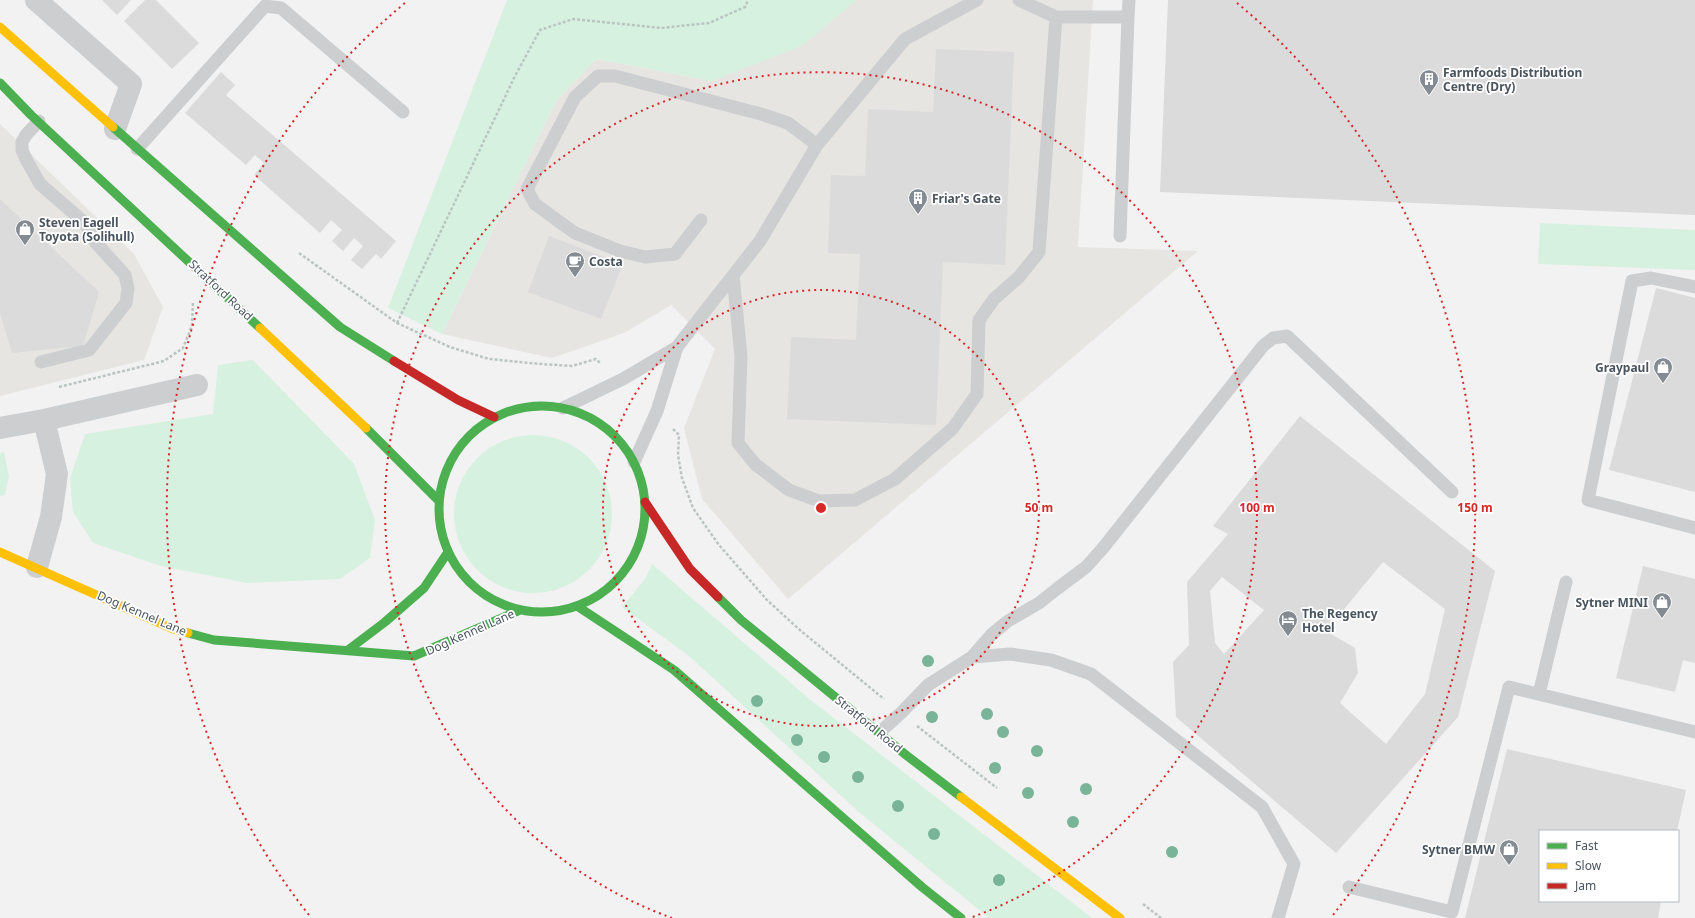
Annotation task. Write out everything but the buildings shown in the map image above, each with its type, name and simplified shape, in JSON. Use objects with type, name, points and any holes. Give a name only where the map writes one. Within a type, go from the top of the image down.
[{"type":"main road","points":[[0,27],[340,327],[458,400],[494,418]]},
{"type":"main road","name":"Stratford Road","points":[[0,83],[39,122],[335,397],[439,501]]},
{"type":"main road","points":[[530,406],[564,408],[595,420],[618,438],[634,462],[645,502],[645,522],[640,542],[628,566],[611,586],[577,606],[544,612],[520,610],[491,598],[466,579],[448,552],[440,527],[439,501],[444,475],[456,452],[473,432],[494,418],[512,410],[530,406]]},
{"type":"main road","name":"Stratford Road","points":[[645,502],[690,569],[741,620],[880,732],[912,760],[1120,918]]},
{"type":"main road","name":"Dog Kennel Lane","points":[[0,552],[37,567],[173,629],[214,640],[414,656],[520,610]]},
{"type":"main road","points":[[348,650],[385,622],[424,588],[448,552]]},
{"type":"main road","points":[[577,606],[674,670],[916,882],[960,918]]},
{"type":"street","points":[[36,0],[131,84],[115,129]]},
{"type":"street","points":[[0,428],[44,420],[197,385]]},
{"type":"street","points":[[37,567],[51,517],[57,474],[44,420]]},
{"type":"lane","points":[[634,462],[657,411],[677,347],[760,241],[817,145],[905,40],[977,0]]},
{"type":"lane","points":[[1019,0],[1056,17],[1128,17]]},
{"type":"lane","points":[[1120,236],[1129,0]]},
{"type":"lane","points":[[137,149],[265,6],[281,8],[403,112]]},
{"type":"lane","points":[[733,275],[741,356],[738,443],[755,464],[789,490],[819,501],[855,500],[895,479],[953,428],[977,394],[979,320],[994,299],[1019,277],[1039,252],[1056,17]]},
{"type":"lane","points":[[701,220],[675,254],[645,257],[620,250],[575,233],[535,204],[527,189],[575,97],[598,76],[615,76],[761,114],[788,123],[817,145]]},
{"type":"lane","points":[[39,122],[26,135],[22,142],[22,150],[26,159],[40,184],[85,223],[96,243],[125,275],[128,288],[126,303],[89,350],[41,362]]},
{"type":"lane","points":[[1695,287],[1651,278],[1632,281],[1588,500],[1695,528]]},
{"type":"lane","points":[[880,732],[928,685],[972,657],[992,634],[1008,621],[1039,603],[1086,567],[1108,542],[1263,346],[1273,338],[1287,336],[1452,492]]},
{"type":"lane","points":[[564,408],[623,379],[677,347]]},
{"type":"lane","points":[[1539,694],[1566,582]]},
{"type":"lane","points":[[972,657],[1010,654],[1051,660],[1091,674],[1262,807],[1294,864],[1278,918]]},
{"type":"lane","points":[[1349,887],[1452,912],[1509,687],[1695,732]]},
{"type":"path","points":[[297,252],[397,323],[450,347],[489,359],[542,364],[572,366],[596,359],[623,379]]},
{"type":"path","points":[[52,389],[164,361],[183,348],[192,326],[193,301],[182,287],[198,269]]},
{"type":"path","points":[[657,411],[679,435],[678,455],[682,478],[693,508],[719,545],[766,600],[801,631],[901,713],[1000,791]]},
{"type":"path","points":[[1142,903],[1161,918]]},
{"type":"shaded area","name":"Friar's Gate","points":[[783,0],[1093,0],[1078,247],[1198,251],[788,599],[702,499],[684,428],[715,349],[671,305],[624,333],[552,358],[442,334],[556,101],[596,59],[712,81]]},
{"type":"shaded area","points":[[0,124],[134,254],[163,307],[144,360],[0,396]]},
{"type":"green space","points":[[507,0],[857,0],[802,46],[712,81],[596,59],[556,101],[442,334],[388,308]]},
{"type":"green space","points":[[1540,223],[1695,230],[1695,270],[1538,264]]},
{"type":"green space","points":[[253,360],[354,464],[375,520],[370,558],[340,579],[247,583],[161,566],[93,543],[73,512],[70,478],[85,434],[213,414],[218,365]]},
{"type":"green space","points":[[541,435],[556,438],[570,444],[589,458],[599,470],[609,491],[612,514],[609,537],[599,558],[589,570],[577,580],[556,590],[541,593],[525,593],[510,590],[489,580],[477,570],[467,558],[457,537],[455,529],[454,506],[457,491],[467,470],[477,458],[489,448],[510,438],[518,436]]},
{"type":"green space","points":[[4,452],[9,477],[5,495],[0,496],[0,453]]},
{"type":"green space","points":[[652,564],[812,701],[1092,918],[989,918],[860,813],[689,656],[622,607],[645,579]]},
{"type":"traffic: fast","points":[[0,83],[31,115],[260,328]]},
{"type":"traffic: fast","points":[[113,127],[340,327],[394,361]]},
{"type":"traffic: fast","points":[[542,406],[562,408],[581,414],[599,424],[615,436],[627,452],[637,470],[643,489],[645,509],[643,529],[637,548],[627,566],[615,582],[599,594],[581,604],[562,610],[542,612],[522,610],[503,604],[485,594],[469,582],[457,566],[447,548],[441,529],[439,509],[441,489],[447,470],[457,452],[469,436],[485,424],[503,414],[522,408],[542,406]]},
{"type":"traffic: fast","points":[[366,428],[439,501]]},
{"type":"traffic: fast","points":[[348,650],[385,622],[424,588],[448,552]]},
{"type":"traffic: fast","points":[[718,597],[741,620],[906,755],[961,797]]},
{"type":"traffic: fast","points":[[577,606],[674,670],[922,887],[961,918]]},
{"type":"traffic: fast","points":[[188,633],[214,640],[414,656],[520,610]]},
{"type":"traffic: slow","points":[[0,27],[113,127]]},
{"type":"traffic: slow","points":[[260,328],[366,428]]},
{"type":"traffic: slow","points":[[0,552],[173,629],[188,633]]},
{"type":"traffic: slow","points":[[961,797],[1120,918]]},
{"type":"traffic: jam","points":[[394,361],[458,400],[494,417]]},
{"type":"traffic: jam","points":[[645,502],[690,569],[718,597]]},
{"type":"place","name":"Farmfoods Distribution Centre (Dry)","points":[[1429,96]]},
{"type":"place","name":"Friar's Gate","points":[[918,215]]},
{"type":"place","name":"Steven Eagell Toyota (Solihull)","points":[[25,246]]},
{"type":"place","name":"Costa","points":[[575,278]]},
{"type":"place","name":"Graypaul","points":[[1663,384]]},
{"type":"place","name":"Sytner MINI","points":[[1662,619]]},
{"type":"place","name":"The Regency Hotel","points":[[1288,637]]},
{"type":"place","name":"Sytner BMW","points":[[1509,866]]}]
